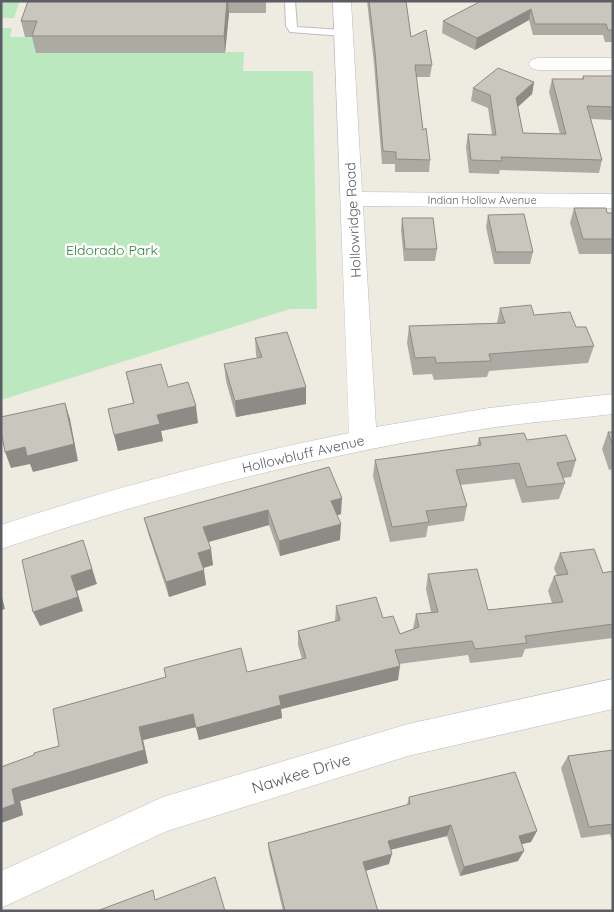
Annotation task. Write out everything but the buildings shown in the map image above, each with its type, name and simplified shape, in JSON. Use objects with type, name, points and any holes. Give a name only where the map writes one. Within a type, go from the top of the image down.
[{"type":"street","name":"Hollowridge Road","points":[[342,1],[363,440]]},
{"type":"street","points":[[538,64],[613,64]]},
{"type":"street","name":"Indian Hollow Avenue","points":[[352,199],[613,201]]},
{"type":"street","name":"Hollowbluff Avenue","points":[[1,536],[58,517],[176,483],[363,440],[490,418],[613,404]]},
{"type":"street","name":"Nawkee Drive","points":[[1,890],[164,815],[408,740],[613,694]]},
{"type":"lane","points":[[290,1],[291,26],[293,30],[344,33]]},
{"type":"green space","points":[[1,1],[20,1],[14,18],[1,18]]},
{"type":"green space","name":"Eldorado Park","points":[[1,28],[12,28],[10,37],[41,37],[36,53],[244,52],[243,71],[313,71],[317,309],[290,309],[1,400]]}]
